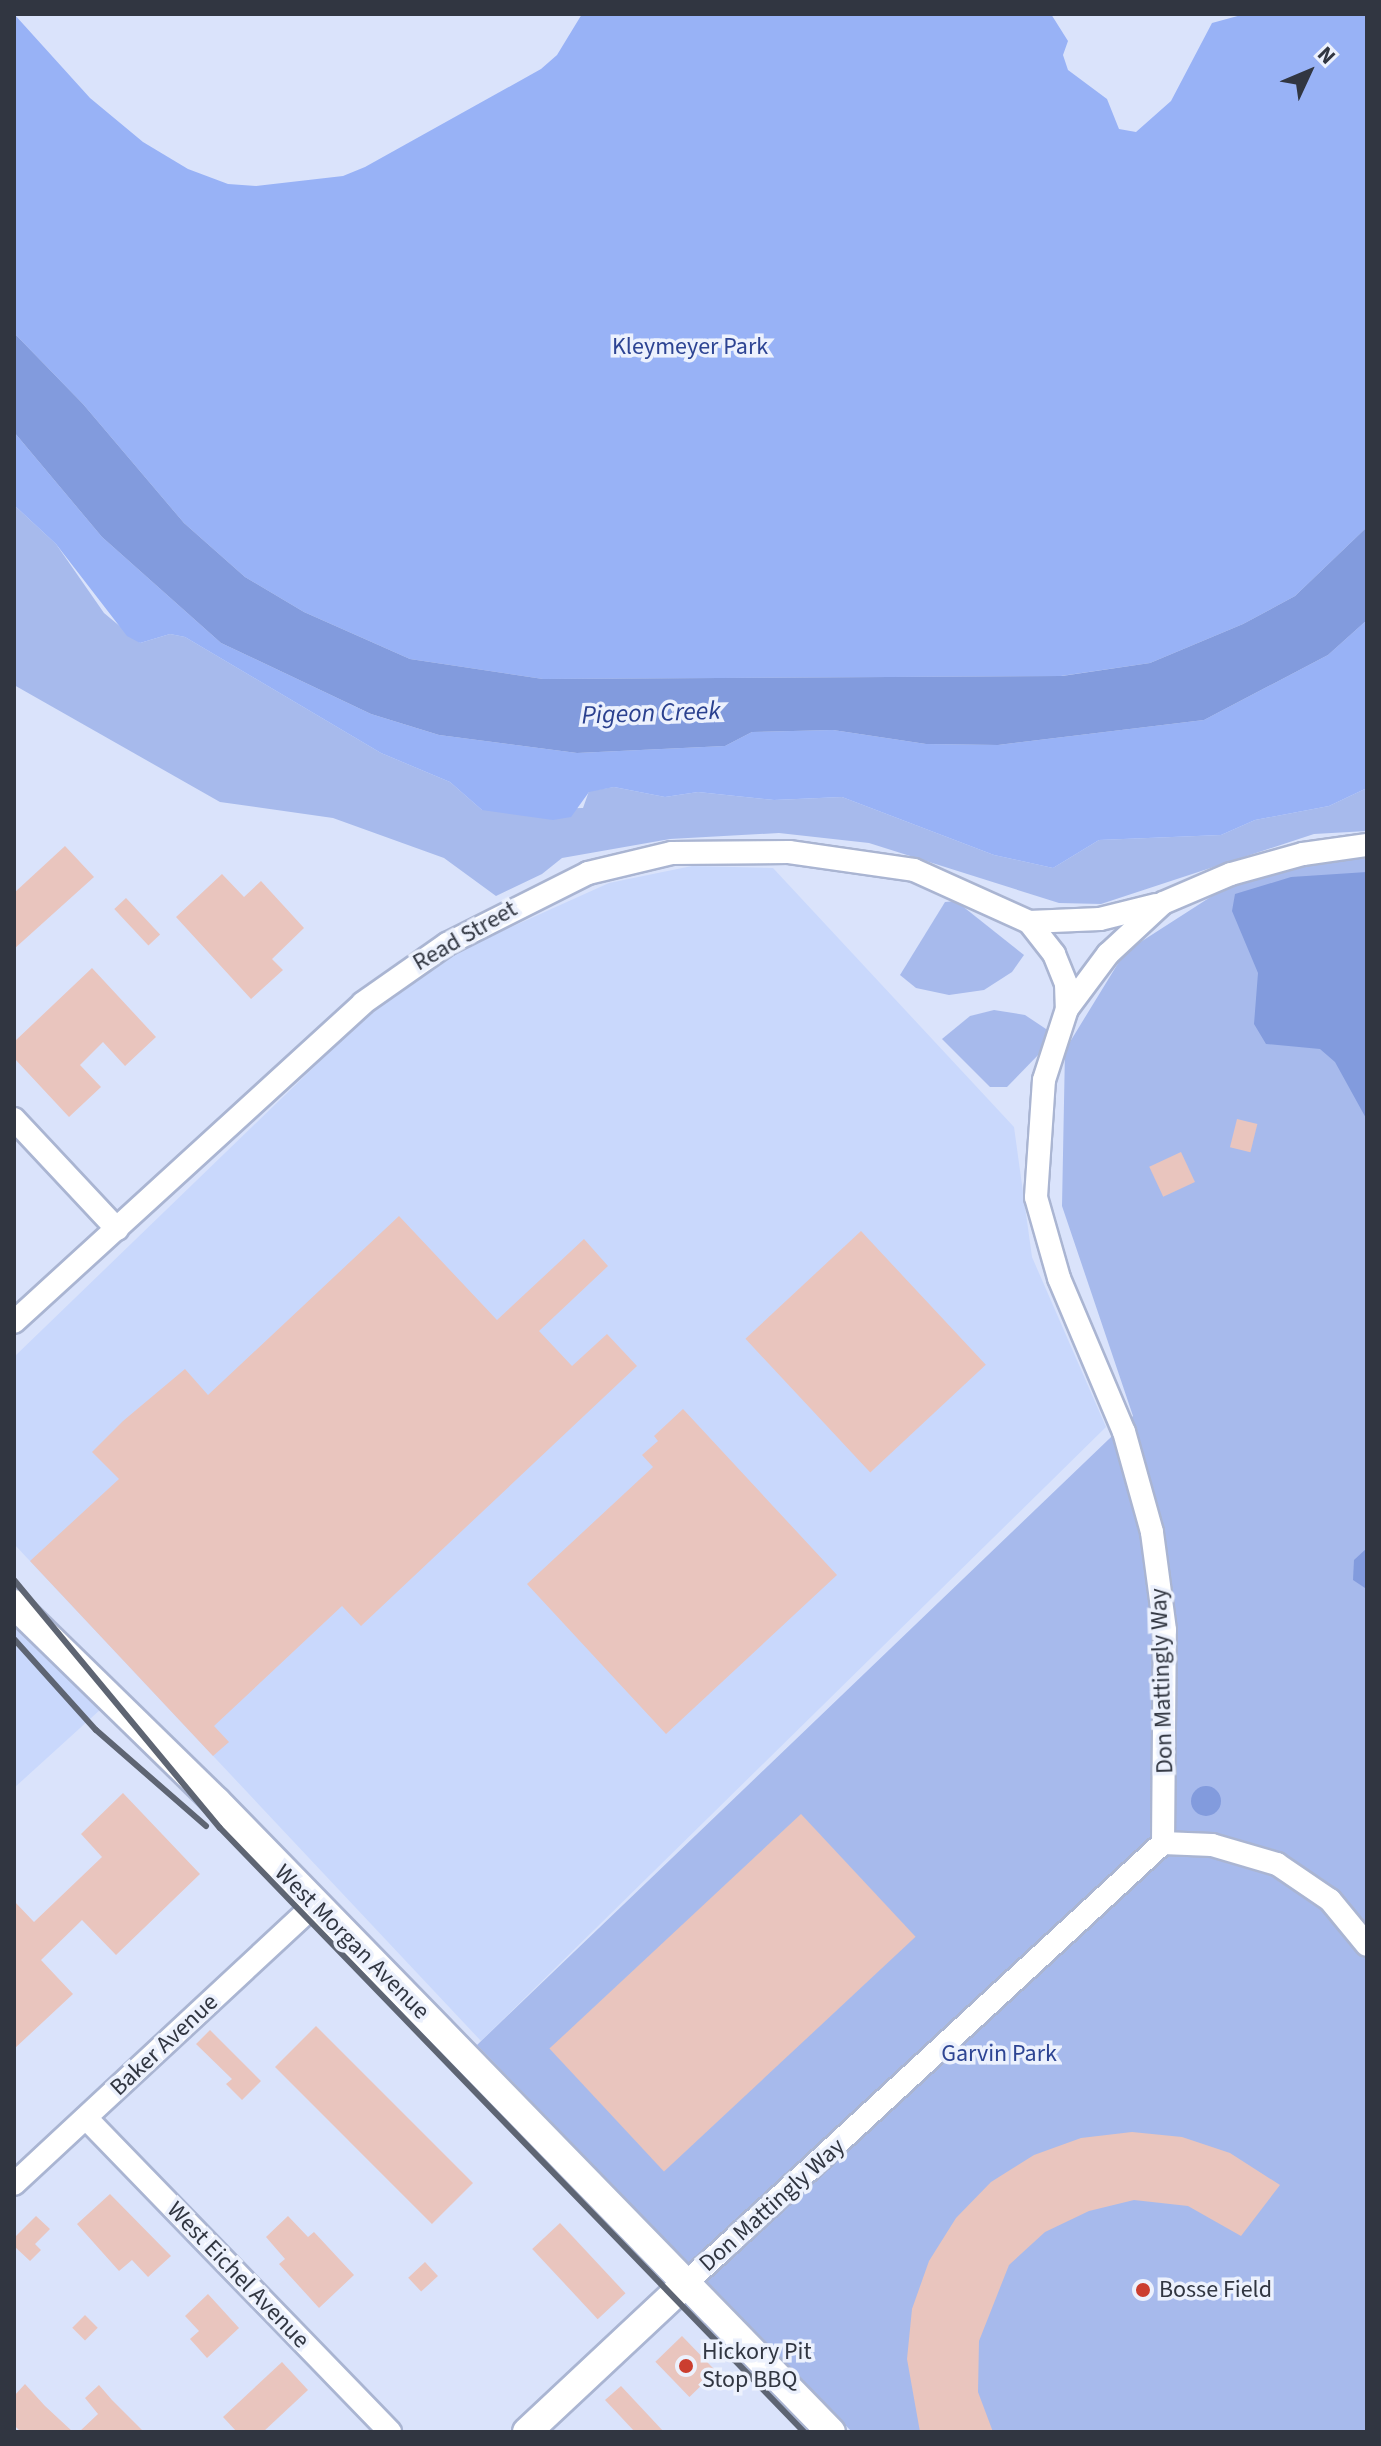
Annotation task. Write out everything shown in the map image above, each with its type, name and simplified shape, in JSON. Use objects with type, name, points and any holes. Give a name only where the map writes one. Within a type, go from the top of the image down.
[{"type":"street","name":"Don Mattingly Way","points":[[684,2285],[1163,1843],[1165,1630],[1152,1532],[1124,1432],[1059,1278],[1036,1197],[1039,1111],[1067,1009],[1108,954],[1163,903],[1231,874],[1303,854],[1367,845]]},
{"type":"street","name":"Read Street","points":[[14,1322],[398,975],[548,889],[588,873],[648,857],[724,849],[854,859],[914,870],[1029,922],[1100,919],[1163,903]]},
{"type":"street","name":"Read Street","points":[[1029,922],[1054,954],[1066,984],[1067,1009]]},
{"type":"street","points":[[14,1119],[117,1229]]},
{"type":"street","name":"West Morgan Avenue","points":[[14,1604],[216,1801],[684,2285],[831,2432]]},
{"type":"street","points":[[1163,1843],[1212,1845],[1277,1864],[1330,1900],[1367,1945]]},
{"type":"street","name":"Baker Avenue","points":[[14,2184],[314,1905]]},
{"type":"street","name":"West Eichel Avenue","points":[[86,2118],[390,2432]]},
{"type":"street","points":[[527,2432],[684,2285]]},
{"type":"shaded area","points":[[692,866],[773,868],[1014,1127],[1032,1257],[1106,1427],[481,2041],[14,1544],[14,1357],[375,1008],[449,955],[609,883]]},
{"type":"shaded area","points":[[14,1601],[112,1699],[14,1788]]},
{"type":"green space","name":"Kleymeyer Park","points":[[14,14],[90,98],[143,142],[188,169],[228,184],[256,186],[343,176],[365,167],[541,69],[557,55],[582,14],[1051,14],[1068,41],[1063,55],[1068,70],[1107,99],[1119,129],[1136,132],[1171,101],[1212,23],[1245,14],[1367,14],[1367,527],[1295,596],[1243,624],[1150,663],[1061,676],[543,679],[410,659],[304,612],[245,577],[184,523],[83,404],[14,333]]},
{"type":"green space","points":[[14,432],[102,537],[221,643],[371,714],[439,735],[577,753],[725,746],[752,732],[833,730],[926,744],[998,745],[1204,720],[1328,655],[1367,620],[1367,788],[1329,806],[1255,820],[1221,835],[1099,840],[1053,868],[994,855],[842,797],[774,800],[698,792],[665,797],[614,787],[589,792],[571,817],[553,820],[482,810],[450,782],[381,753],[185,637],[170,634],[140,643],[127,636],[56,544],[14,505]]},
{"type":"green space","points":[[14,505],[56,544],[104,613],[140,643],[170,634],[185,637],[381,753],[450,782],[482,810],[583,808],[589,791],[614,787],[665,797],[698,792],[774,800],[842,797],[994,855],[1053,868],[1099,840],[1221,835],[1255,820],[1329,806],[1367,788],[1367,831],[1314,834],[1101,904],[1059,903],[869,843],[779,833],[670,839],[562,858],[542,874],[496,896],[444,858],[333,818],[220,802],[14,685]]},
{"type":"green space","name":"Garvin Park","points":[[1339,859],[1367,859],[1367,2432],[852,2432],[477,2045],[1133,1416],[1062,1206],[1065,1050],[1125,952],[1237,880]]},
{"type":"green space","points":[[956,901],[1024,955],[1012,972],[984,990],[949,995],[916,988],[900,975],[945,902]]},
{"type":"green space","points":[[994,1010],[1025,1015],[1049,1031],[1042,1051],[1007,1087],[990,1087],[942,1039],[970,1016]]},
{"type":"water","name":"Pigeon Creek","points":[[14,333],[83,404],[184,523],[245,577],[304,612],[410,659],[543,679],[1062,676],[1150,663],[1243,624],[1295,596],[1367,527],[1367,620],[1328,655],[1204,720],[998,745],[926,744],[833,730],[752,732],[725,746],[577,753],[439,735],[371,714],[221,643],[102,537],[14,432]]},
{"type":"water","points":[[1367,872],[1367,1120],[1335,1062],[1320,1049],[1266,1044],[1254,1024],[1258,973],[1232,911],[1235,894],[1291,877]]},
{"type":"water","points":[[1367,1548],[1365,1588],[1353,1580],[1354,1560]]},
{"type":"water","points":[[1206,1786],[1212,1787],[1220,1795],[1220,1807],[1212,1815],[1206,1816],[1200,1815],[1192,1807],[1191,1801],[1192,1795],[1200,1787]]},
{"type":"building","points":[[65,846],[94,877],[14,949],[14,893]]},
{"type":"building","points":[[222,874],[244,897],[261,881],[304,928],[272,959],[283,970],[251,999],[176,917]]},
{"type":"building","points":[[126,898],[160,935],[148,945],[114,909]]},
{"type":"building","points":[[92,968],[156,1037],[125,1066],[103,1042],[80,1065],[101,1087],[69,1117],[14,1058],[14,1042]]},
{"type":"building","points":[[1237,1119],[1257,1124],[1250,1152],[1230,1147]]},
{"type":"building","points":[[1181,1152],[1195,1182],[1163,1197],[1149,1167]]},
{"type":"building","points":[[399,1216],[497,1320],[584,1239],[608,1266],[539,1331],[572,1366],[607,1334],[637,1366],[361,1626],[342,1606],[214,1726],[229,1742],[213,1756],[30,1561],[119,1479],[92,1452],[123,1421],[185,1369],[208,1395]]},
{"type":"building","points":[[861,1231],[986,1365],[870,1473],[745,1339]]},
{"type":"building","points":[[683,1409],[837,1575],[666,1734],[527,1584],[653,1467],[642,1455],[658,1441],[654,1436]]},
{"type":"building","points":[[123,1793],[200,1874],[116,1955],[82,1920],[41,1960],[73,1994],[14,2049],[14,1901],[34,1922],[102,1857],[81,1834]]},
{"type":"building","points":[[801,1814],[916,1937],[664,2171],[549,2049]]},
{"type":"building","points":[[316,2026],[473,2183],[432,2224],[275,2067]]},
{"type":"building","points":[[210,2030],[261,2081],[242,2100],[226,2084],[232,2079],[196,2044]]},
{"type":"building","points":[[1132,2132],[1182,2137],[1230,2153],[1280,2185],[1241,2236],[1188,2206],[1134,2200],[1089,2211],[1045,2232],[1009,2265],[979,2341],[978,2392],[993,2432],[920,2432],[907,2359],[912,2309],[929,2261],[956,2218],[991,2182],[1034,2155],[1081,2138]]},
{"type":"building","points":[[110,2194],[171,2256],[148,2277],[132,2260],[119,2271],[77,2224]]},
{"type":"building","points":[[36,2216],[50,2229],[35,2244],[41,2250],[30,2261],[14,2246],[14,2238]]},
{"type":"building","points":[[288,2216],[308,2237],[314,2232],[354,2275],[319,2308],[279,2264],[285,2259],[266,2237]]},
{"type":"building","points":[[560,2223],[625,2293],[598,2319],[532,2249]]},
{"type":"building","points":[[425,2262],[438,2276],[421,2292],[408,2278]]},
{"type":"building","points":[[208,2294],[239,2328],[207,2358],[190,2339],[199,2331],[185,2316]]},
{"type":"building","points":[[85,2315],[98,2328],[85,2340],[72,2328]]},
{"type":"building","name":"Hickory Pit Stop BBQ","points":[[682,2336],[716,2371],[689,2397],[655,2362]]},
{"type":"building","points":[[282,2362],[308,2390],[263,2432],[237,2432],[223,2417]]},
{"type":"building","points":[[25,2384],[73,2432],[21,2432],[14,2425],[14,2396]]},
{"type":"building","points":[[99,2385],[144,2432],[79,2432],[98,2414],[85,2398]]},
{"type":"building","points":[[621,2386],[664,2432],[635,2432],[605,2400]]},
{"type":"railway","points":[[14,1580],[220,1828],[804,2432]]},
{"type":"railway","points":[[14,1639],[96,1730],[206,1826]]},
{"type":"place","name":"Bosse Field","points":[[1143,2290]]},
{"type":"place","name":"Hickory Pit Stop BBQ","points":[[686,2366]]}]
